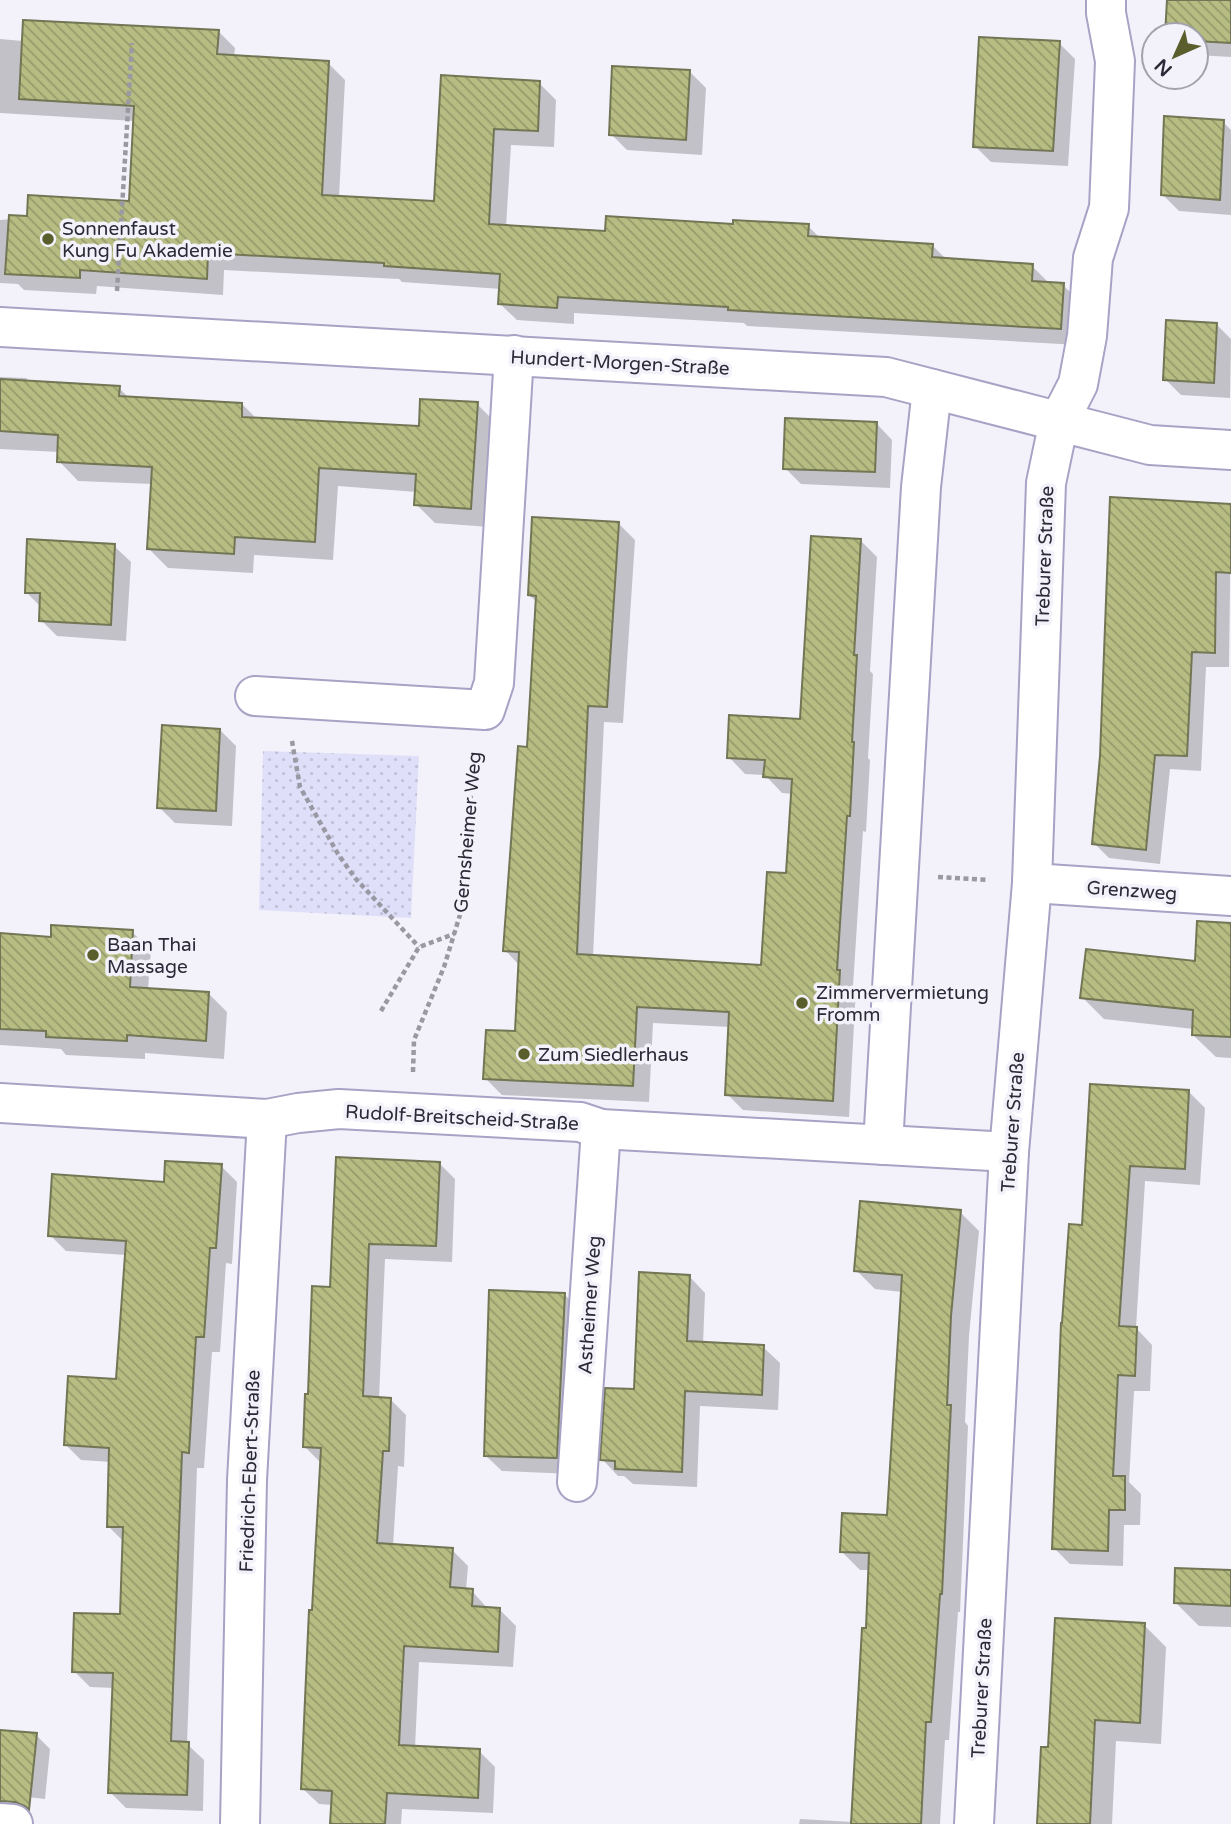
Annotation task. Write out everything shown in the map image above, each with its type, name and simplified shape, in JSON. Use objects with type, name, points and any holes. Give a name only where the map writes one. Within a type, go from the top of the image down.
[{"type":"street","name":"Treburer Straße","points":[[974,1824],[1009,1152],[1032,883],[1046,483],[1059,421],[1078,384],[1087,336],[1093,258],[1109,208],[1115,61],[1106,13],[1107,0]]},
{"type":"street","name":"Hundert-Morgen-Straße","points":[[0,327],[886,377],[1150,445],[1231,450]]},
{"type":"street","points":[[272,697],[485,710],[494,683],[514,355]]},
{"type":"street","points":[[883,1145],[920,487],[932,389]]},
{"type":"street","name":"Grenzweg","points":[[1032,883],[1231,896]]},
{"type":"street","name":"Rudolf-Breitscheid-Straße","points":[[0,1103],[267,1119],[339,1109],[580,1122],[601,1129],[1009,1152]]},
{"type":"street","name":"Friedrich-Ebert-Straße","points":[[240,1824],[247,1480],[267,1119]]},
{"type":"street","name":"Astheimer Weg","points":[[577,1482],[601,1129]]},
{"type":"street","points":[[0,1823],[13,1824]]},
{"type":"path","points":[[114,334],[132,43]]},
{"type":"path","points":[[272,697],[300,787],[338,854],[355,878],[419,947]]},
{"type":"path","name":"Gernsheimer Weg","points":[[411,1114],[414,1040],[444,967],[463,905],[474,744],[485,710]]},
{"type":"path","points":[[899,874],[1032,883]]},
{"type":"path","points":[[381,1011],[419,947],[455,934]]},
{"type":"shaded area","points":[[263,751],[419,756],[411,918],[259,910]]},
{"type":"building","points":[[1167,0],[1231,0],[1231,43],[1210,42],[1210,21],[1166,21]]},
{"type":"building","points":[[23,20],[219,30],[217,54],[329,61],[322,195],[434,201],[441,75],[540,81],[538,131],[494,129],[489,224],[605,231],[606,216],[733,224],[733,220],[809,224],[808,236],[933,244],[932,257],[1033,264],[1032,281],[1064,283],[1061,329],[728,310],[728,307],[558,297],[557,308],[498,304],[500,274],[384,266],[384,263],[208,253],[207,279],[80,270],[80,278],[5,274],[9,215],[27,216],[28,195],[129,201],[134,106],[19,99]]},
{"type":"building","points":[[979,37],[1060,41],[1053,151],[973,147]]},
{"type":"building","points":[[612,66],[690,70],[686,140],[609,135]]},
{"type":"building","points":[[1164,116],[1224,120],[1220,200],[1161,195]]},
{"type":"building","points":[[1166,320],[1217,323],[1214,383],[1163,380]]},
{"type":"building","points":[[0,379],[120,386],[119,396],[242,403],[242,417],[419,426],[420,399],[478,402],[471,509],[414,505],[416,474],[319,468],[315,542],[235,537],[234,554],[147,549],[152,467],[57,462],[58,435],[0,431]]},
{"type":"building","points":[[785,418],[877,422],[875,472],[783,469]]},
{"type":"building","points":[[1110,497],[1231,504],[1231,573],[1216,572],[1215,653],[1192,652],[1187,756],[1155,755],[1146,850],[1092,844],[1100,756]]},
{"type":"building","points":[[532,517],[619,522],[607,707],[588,706],[577,954],[761,965],[767,872],[786,873],[792,779],[763,777],[765,760],[727,758],[729,715],[800,719],[811,536],[861,539],[854,655],[857,655],[854,742],[837,970],[840,970],[833,1101],[725,1095],[729,1012],[637,1007],[633,1086],[483,1079],[486,1030],[515,1031],[519,952],[503,951],[518,746],[527,747],[536,596],[528,595]]},
{"type":"building","points":[[27,539],[115,544],[111,625],[39,621],[40,593],[25,593]]},
{"type":"building","points":[[162,725],[220,729],[216,811],[157,808]]},
{"type":"building","points":[[1197,921],[1231,923],[1231,1037],[1192,1035],[1193,1010],[1080,998],[1086,949],[1195,961]]},
{"type":"building","points":[[51,925],[133,930],[130,987],[209,992],[206,1041],[127,1035],[127,1041],[46,1037],[46,1031],[0,1029],[0,933],[51,937]]},
{"type":"building","points":[[1090,1084],[1189,1090],[1185,1169],[1130,1166],[1119,1326],[1137,1327],[1135,1376],[1118,1375],[1113,1476],[1125,1476],[1125,1510],[1109,1510],[1108,1551],[1052,1549],[1061,1323],[1069,1224],[1082,1225]]},
{"type":"building","points":[[336,1157],[440,1162],[436,1246],[369,1244],[363,1396],[391,1398],[389,1451],[383,1451],[377,1543],[453,1548],[450,1587],[473,1589],[472,1606],[500,1608],[498,1652],[404,1646],[399,1745],[480,1749],[478,1798],[387,1793],[385,1824],[330,1824],[332,1791],[301,1789],[309,1610],[312,1610],[321,1448],[303,1447],[305,1394],[308,1394],[312,1286],[330,1287]]},
{"type":"building","points":[[165,1161],[222,1164],[216,1248],[210,1248],[204,1337],[196,1337],[189,1453],[182,1452],[171,1741],[189,1742],[187,1795],[108,1793],[113,1673],[72,1672],[74,1613],[120,1614],[123,1527],[107,1527],[109,1448],[64,1445],[68,1376],[116,1379],[126,1241],[48,1236],[52,1174],[164,1182]]},
{"type":"building","points":[[860,1201],[961,1210],[951,1316],[947,1405],[951,1405],[942,1594],[931,1722],[926,1722],[921,1824],[851,1824],[869,1553],[840,1552],[842,1513],[887,1515],[902,1275],[854,1271]]},
{"type":"building","points":[[639,1272],[690,1275],[687,1341],[764,1345],[762,1395],[685,1391],[682,1472],[615,1469],[615,1461],[600,1460],[605,1388],[634,1389]]},
{"type":"building","points":[[489,1290],[565,1293],[557,1458],[484,1456]]},
{"type":"building","points":[[1175,1568],[1231,1570],[1231,1606],[1174,1603]]},
{"type":"building","points":[[1055,1618],[1145,1623],[1140,1723],[1095,1720],[1090,1824],[1037,1824],[1041,1747],[1048,1747]]},
{"type":"building","points":[[0,1730],[37,1733],[29,1810],[15,1802],[0,1801]]},
{"type":"place","name":"Sonnenfaust Kung Fu Akademie","points":[[48,239]]},
{"type":"place","name":"Baan Thai Massage","points":[[93,955]]},
{"type":"place","name":"Zimmervermietung Fromm","points":[[802,1003]]},
{"type":"place","name":"Zum Siedlerhaus","points":[[524,1054]]}]
